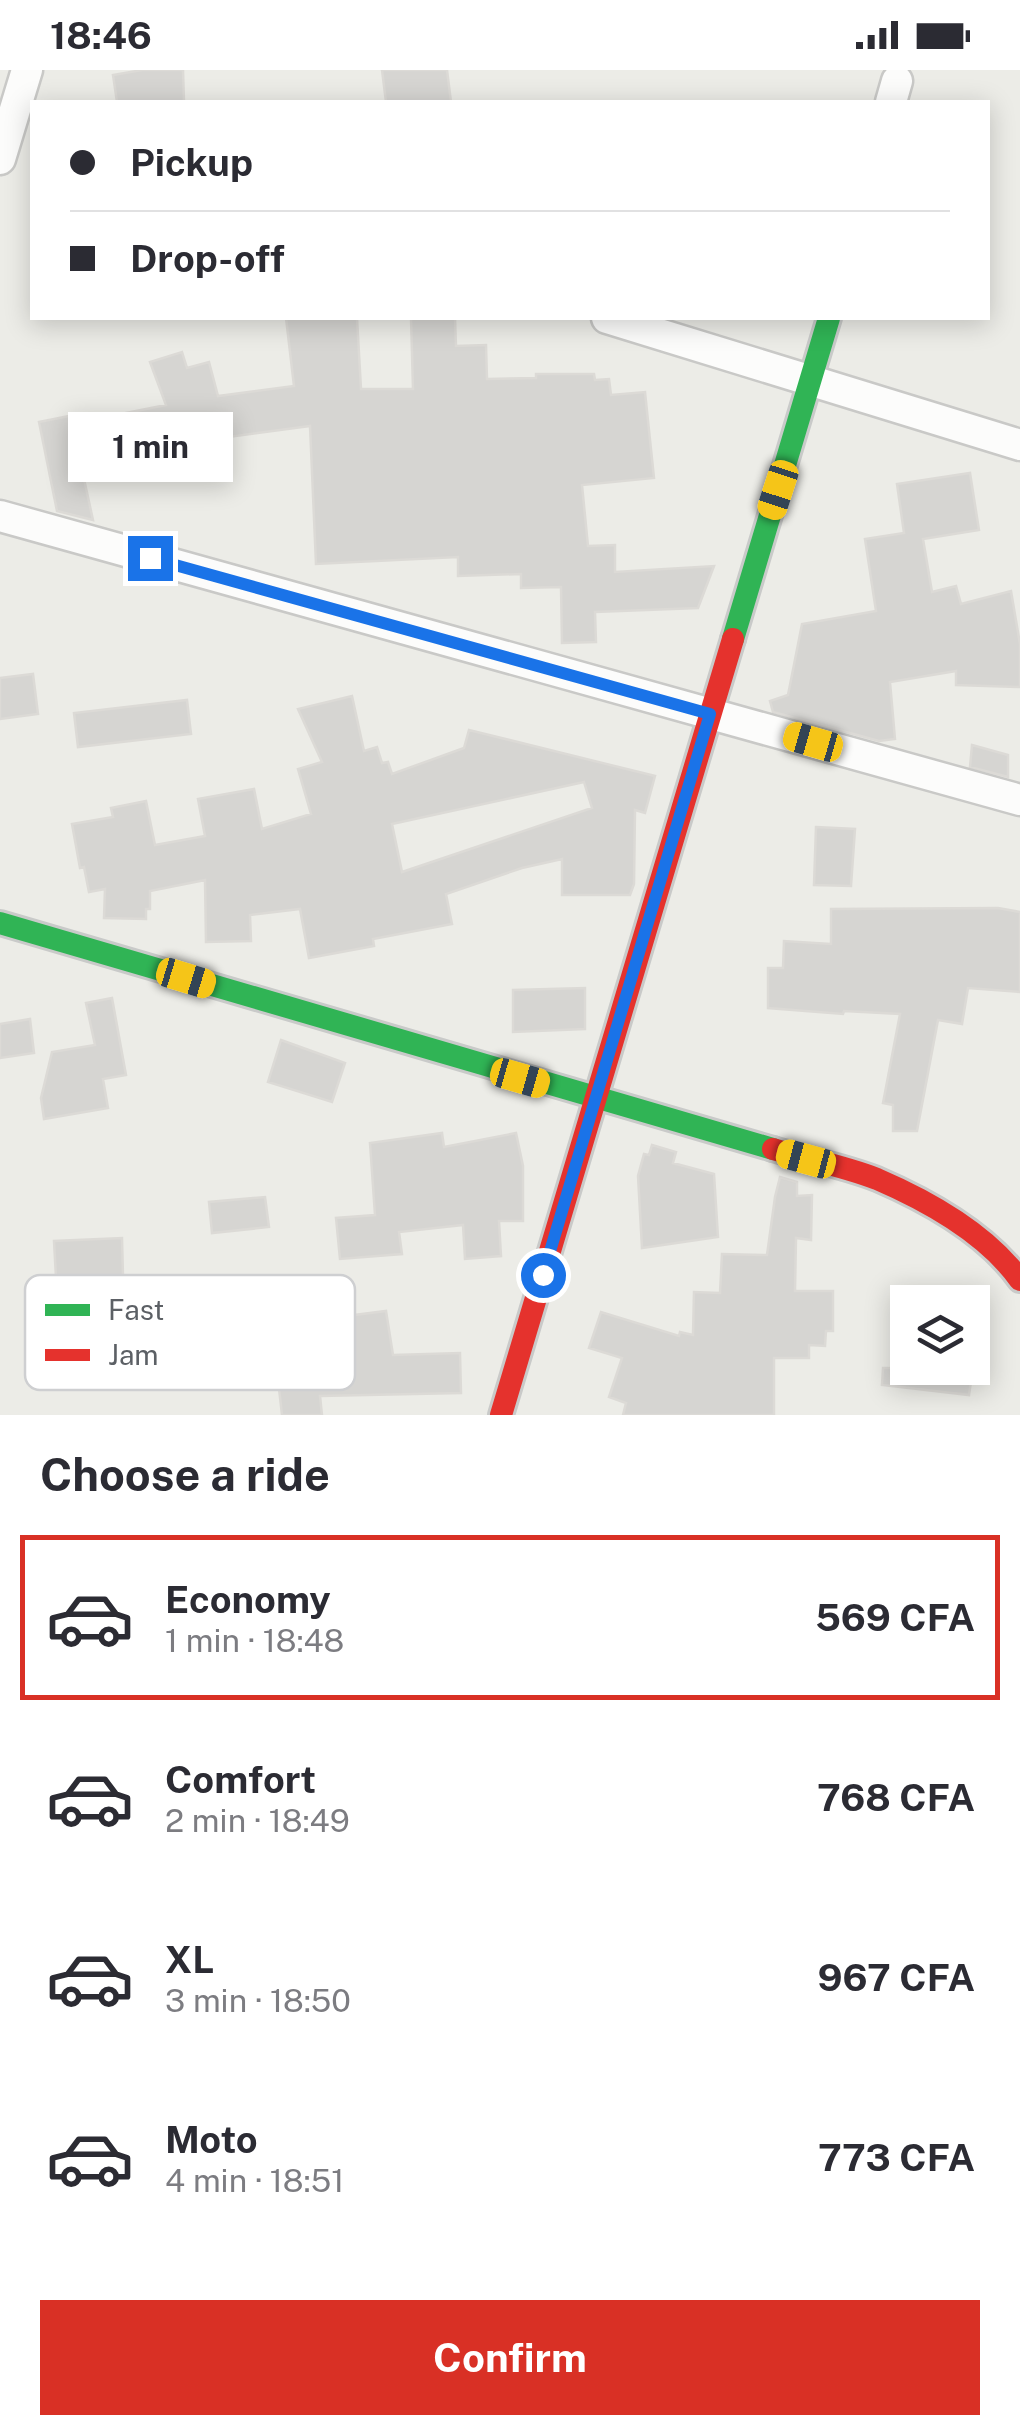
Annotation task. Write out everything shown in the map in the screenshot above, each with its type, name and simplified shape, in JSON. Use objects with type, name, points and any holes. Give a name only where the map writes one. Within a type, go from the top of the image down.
[{"type":"street","points":[[10,140],[28,70]]},
{"type":"street","points":[[614,320],[1020,445]]},
{"type":"street","points":[[501,1415],[828,320]]},
{"type":"street","points":[[0,516],[1020,800]]},
{"type":"street","points":[[0,923],[876,1179],[983,1239],[1003,1255],[1020,1280]]},
{"type":"building","points":[[183,70],[184,100],[117,100],[113,75]]},
{"type":"building","points":[[382,70],[447,70],[451,100],[386,100]]},
{"type":"building","points":[[286,320],[357,320],[361,389],[413,389],[411,320],[455,320],[456,346],[486,345],[487,379],[594,374],[595,380],[609,379],[611,395],[645,392],[654,478],[582,485],[588,546],[615,545],[615,572],[714,566],[698,608],[595,612],[596,642],[562,643],[561,587],[521,588],[521,574],[458,576],[458,557],[316,564],[310,426],[228,437],[230,459],[196,464],[195,459],[84,479],[93,520],[57,511],[39,422],[69,416],[71,424],[166,405],[150,362],[182,352],[187,368],[209,362],[218,396],[294,386]]},
{"type":"building","points":[[970,473],[979,530],[923,539],[932,592],[956,586],[961,604],[1011,591],[1020,644],[1020,687],[956,685],[956,671],[890,682],[895,739],[879,741],[773,712],[770,701],[788,695],[802,624],[876,611],[865,539],[904,533],[897,484]]},
{"type":"building","points":[[33,674],[38,714],[0,719],[0,678]]},
{"type":"building","points":[[352,696],[364,751],[377,747],[382,763],[388,762],[392,774],[464,748],[469,730],[655,776],[645,813],[635,810],[634,884],[630,895],[562,895],[562,859],[446,894],[452,924],[373,939],[374,946],[309,958],[300,909],[250,915],[251,941],[206,942],[205,880],[150,891],[146,919],[104,918],[105,889],[89,892],[72,824],[113,817],[111,808],[146,801],[155,845],[205,836],[198,799],[254,789],[262,829],[311,814],[298,769],[322,762],[298,709]],"holes":[[[584,782],[592,808],[402,872],[392,824]]]},
{"type":"building","points":[[187,700],[191,734],[78,747],[74,713]]},
{"type":"building","points":[[972,745],[1008,755],[1008,777],[970,767]]},
{"type":"building","points":[[816,827],[855,829],[851,886],[814,885]]},
{"type":"building","points":[[998,908],[1020,912],[1020,992],[968,988],[962,1024],[938,1020],[917,1131],[893,1131],[893,1105],[883,1103],[900,1014],[768,1008],[768,968],[783,968],[784,941],[831,944],[831,909]]},
{"type":"building","points":[[585,988],[585,1029],[513,1032],[513,990]]},
{"type":"building","points":[[112,998],[126,1075],[103,1079],[108,1108],[44,1119],[41,1098],[52,1052],[95,1045],[86,1003]]},
{"type":"building","points":[[30,1019],[34,1053],[0,1058],[0,1024]]},
{"type":"building","points":[[281,1040],[345,1063],[332,1102],[268,1082]]},
{"type":"building","points":[[442,1133],[444,1147],[516,1133],[523,1166],[523,1221],[499,1221],[501,1256],[465,1259],[463,1225],[399,1232],[402,1254],[340,1259],[336,1218],[375,1215],[370,1143]]},
{"type":"building","points":[[652,1145],[676,1152],[673,1163],[714,1174],[718,1237],[642,1248],[638,1176],[644,1154],[649,1155]]},
{"type":"building","points":[[780,1177],[797,1182],[797,1196],[812,1195],[811,1240],[796,1238],[795,1291],[833,1291],[833,1331],[826,1331],[825,1346],[809,1345],[809,1358],[774,1358],[774,1415],[623,1415],[626,1403],[609,1397],[622,1358],[589,1348],[601,1312],[679,1336],[680,1332],[693,1335],[694,1292],[720,1293],[722,1254],[767,1255]]},
{"type":"building","points":[[265,1197],[269,1227],[212,1233],[209,1202]]},
{"type":"building","points":[[122,1238],[123,1275],[56,1275],[54,1241]]},
{"type":"building","points":[[386,1311],[393,1355],[460,1353],[461,1393],[320,1396],[322,1415],[282,1415],[279,1390],[355,1390],[355,1315]]},
{"type":"building","points":[[883,1368],[890,1368],[890,1385],[970,1385],[969,1395],[882,1385]]},
{"type":"traffic: fast","points":[[733,639],[828,320]]},
{"type":"traffic: fast","points":[[0,923],[773,1149]]},
{"type":"traffic: jam","points":[[501,1415],[733,639]]},
{"type":"traffic: jam","points":[[773,1149],[864,1174],[916,1198],[974,1234],[1020,1280]]},
{"type":"route","points":[[150,558],[710,714],[543,1275]]}]
